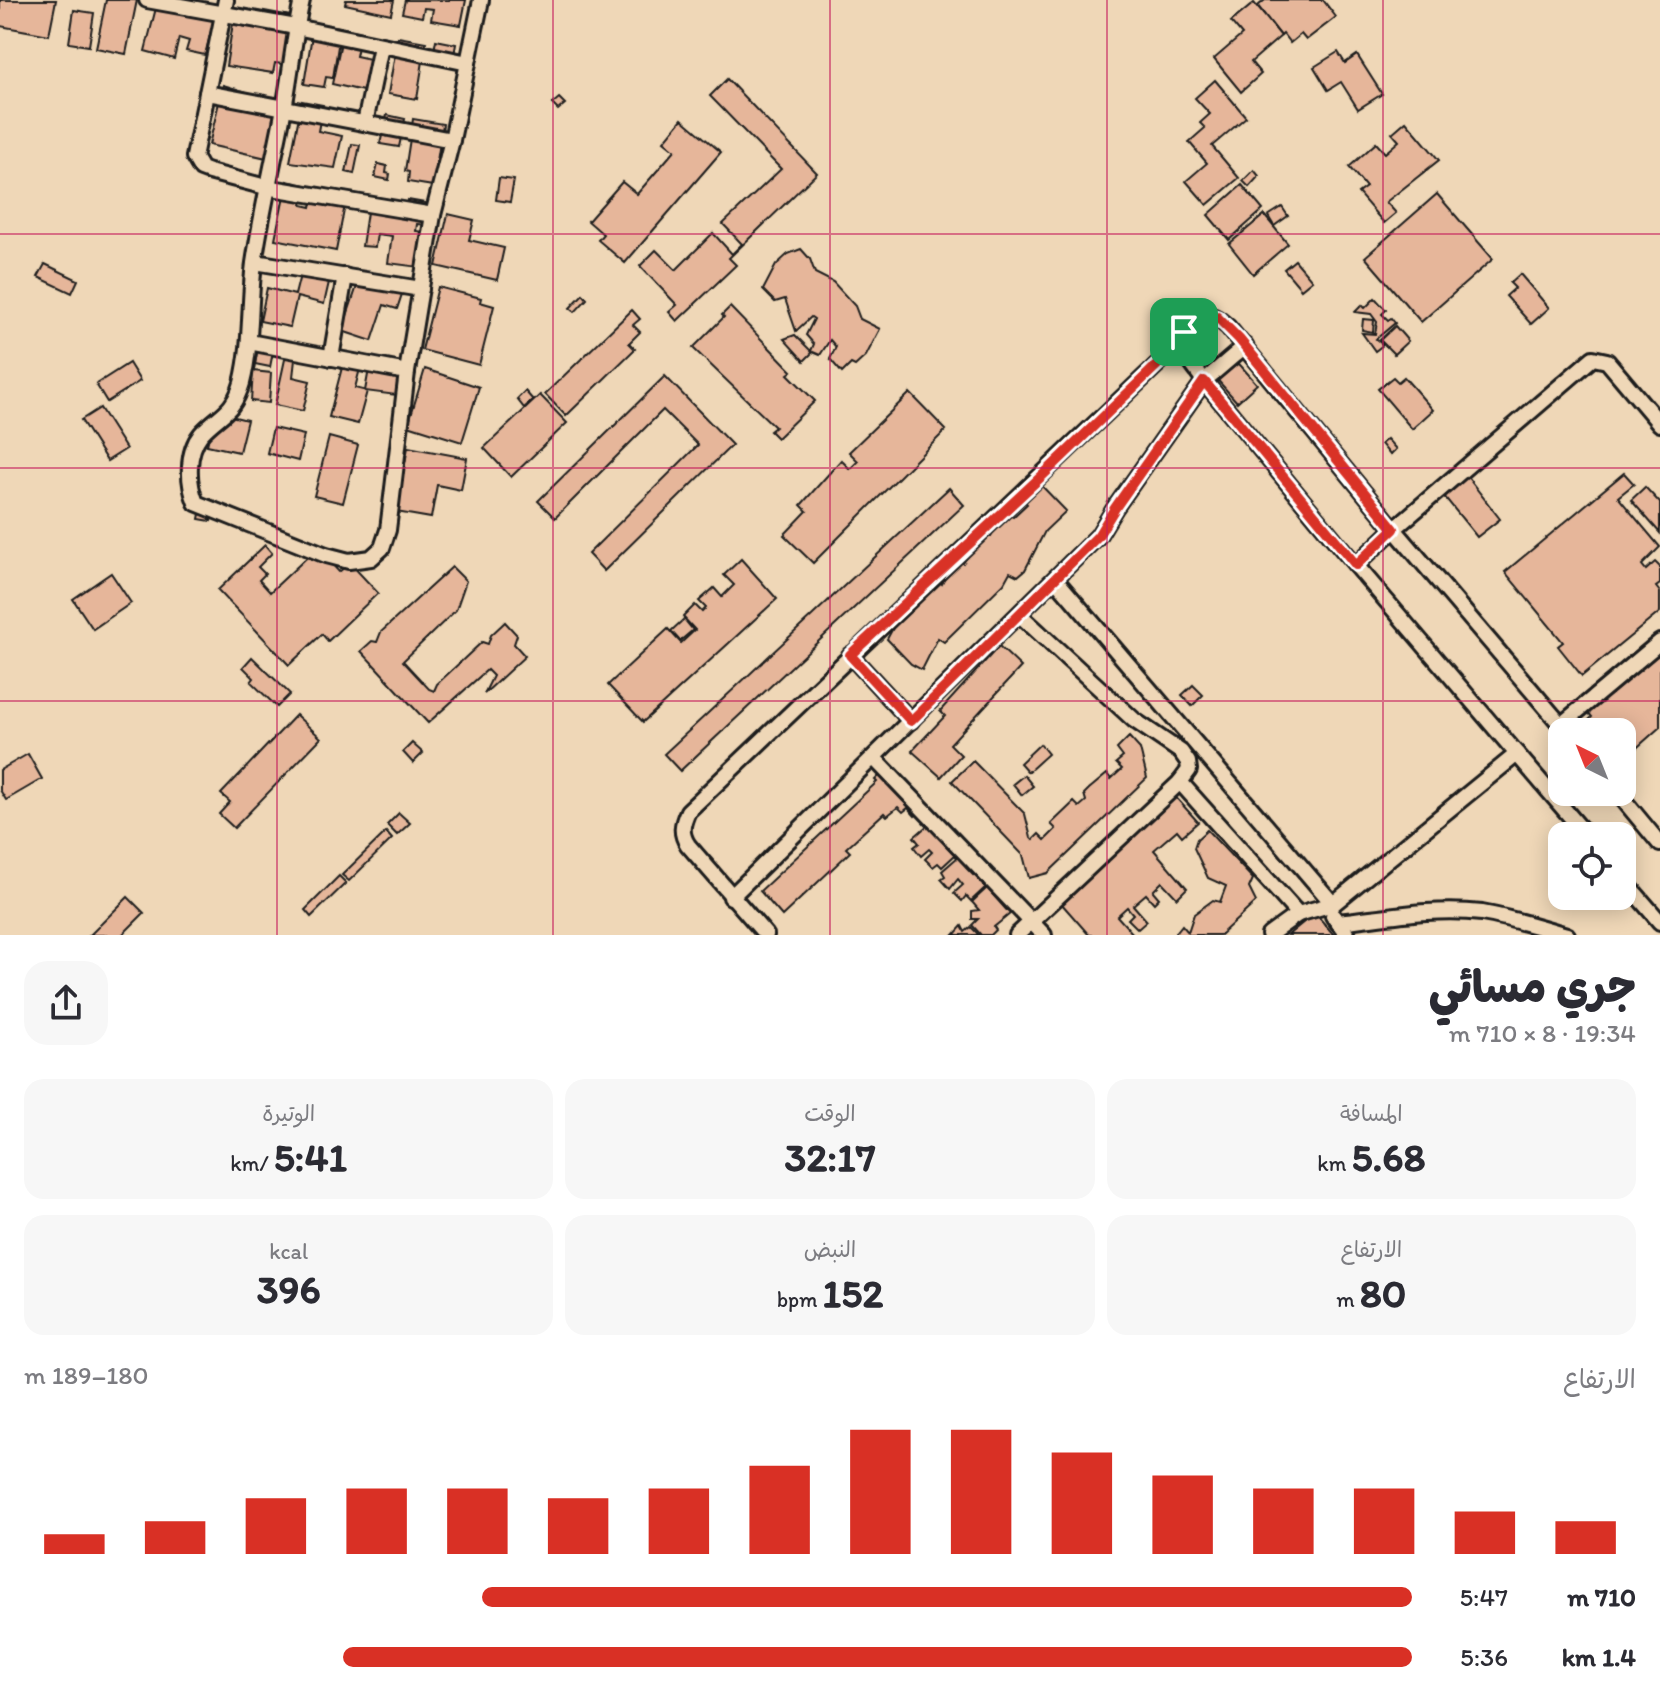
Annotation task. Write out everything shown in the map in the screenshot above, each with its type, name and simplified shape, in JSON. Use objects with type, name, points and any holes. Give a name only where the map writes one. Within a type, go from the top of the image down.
[{"type":"street","points":[[147,0],[225,7],[296,27],[468,63]]},
{"type":"street","points":[[302,0],[284,107],[266,187],[249,303],[249,342],[236,401],[223,417],[200,435],[191,456],[190,483],[196,503],[326,555],[349,561],[371,558],[382,548],[388,530],[407,372],[433,215],[481,0]]},
{"type":"street","points":[[225,7],[194,157],[196,163],[209,172],[266,187],[433,215]]},
{"type":"street","points":[[365,123],[381,46]]},
{"type":"street","points":[[207,93],[452,140]]},
{"type":"street","points":[[255,262],[421,289]]},
{"type":"street","points":[[331,358],[345,276]]},
{"type":"street","points":[[766,935],[688,845],[682,831],[688,811],[1182,341],[1190,324],[1208,315],[1217,317],[1245,346],[1394,529],[1555,718]]},
{"type":"street","points":[[1182,341],[1204,381],[1575,822]]},
{"type":"street","points":[[249,342],[407,372]]},
{"type":"street","points":[[731,897],[1098,536],[1204,381],[1245,346]]},
{"type":"street","points":[[1356,565],[1593,358],[1607,361],[1660,424]]},
{"type":"street","points":[[1056,580],[1329,905],[1348,935]]},
{"type":"street","points":[[1017,935],[1180,782],[1189,770],[1181,752],[1134,720],[1020,615]]},
{"type":"street","points":[[1576,718],[1660,642]]},
{"type":"street","points":[[850,655],[911,721]]},
{"type":"street","points":[[1269,935],[1298,914],[1329,905],[1517,754]]},
{"type":"street","points":[[874,758],[1044,935]]},
{"type":"street","points":[[1180,782],[1298,914]]},
{"type":"street","points":[[1629,806],[1660,844]]},
{"type":"street","points":[[1636,894],[1660,922]]},
{"type":"street","points":[[1338,922],[1457,911],[1505,918],[1567,935]]},
{"type":"building","points":[[0,0],[56,0],[49,35],[0,26]]},
{"type":"building","points":[[106,0],[137,0],[126,54],[96,48]]},
{"type":"building","points":[[158,0],[190,0],[217,7],[205,55],[186,51],[189,41],[179,38],[174,59],[145,51]]},
{"type":"building","points":[[346,0],[394,0],[391,14],[345,4]]},
{"type":"building","points":[[405,0],[466,0],[461,25],[431,20],[433,9],[424,8],[422,17],[402,13]]},
{"type":"building","points":[[1265,0],[1323,0],[1336,17],[1306,40],[1301,34],[1290,43],[1258,6]]},
{"type":"building","points":[[1254,3],[1281,36],[1251,62],[1261,74],[1241,92],[1214,59],[1242,35],[1231,22]]},
{"type":"building","points":[[74,10],[94,13],[89,46],[69,43]]},
{"type":"building","points":[[235,11],[263,16],[264,11],[291,16],[283,64],[275,63],[273,73],[226,66]]},
{"type":"building","points":[[314,23],[341,27],[333,78],[326,77],[324,87],[304,84]]},
{"type":"building","points":[[344,28],[361,32],[356,56],[370,59],[363,91],[332,84]]},
{"type":"building","points":[[398,37],[426,42],[417,99],[388,94]]},
{"type":"building","points":[[436,40],[456,44],[452,66],[432,62]]},
{"type":"building","points":[[1338,52],[1345,63],[1357,55],[1382,94],[1358,109],[1341,82],[1328,90],[1314,67]]},
{"type":"building","points":[[727,79],[817,173],[729,258],[736,265],[677,321],[669,312],[677,305],[640,266],[656,250],[676,270],[713,233],[732,254],[742,244],[723,224],[781,169],[710,96]]},
{"type":"building","points":[[1215,80],[1246,117],[1212,146],[1239,178],[1207,205],[1186,181],[1207,163],[1189,142],[1205,128],[1200,123],[1210,114],[1195,98]]},
{"type":"building","points":[[223,85],[278,101],[273,124],[278,125],[271,159],[209,145]]},
{"type":"building","points":[[559,98],[565,104],[558,110],[552,104]]},
{"type":"building","points":[[302,101],[323,105],[318,131],[342,136],[335,168],[290,162]]},
{"type":"building","points":[[387,115],[405,119],[399,147],[380,144]]},
{"type":"building","points":[[413,119],[443,124],[433,186],[408,182],[409,172],[405,171]]},
{"type":"building","points":[[682,119],[721,152],[625,263],[598,240],[603,234],[588,221],[622,182],[637,194],[675,150],[664,141]]},
{"type":"building","points":[[1406,121],[1439,160],[1386,202],[1396,213],[1384,223],[1358,193],[1366,187],[1349,167],[1376,143],[1385,153],[1399,141],[1392,133]]},
{"type":"building","points":[[352,144],[360,145],[354,174],[346,172]]},
{"type":"building","points":[[378,164],[387,166],[389,180],[375,177]]},
{"type":"building","points":[[1254,170],[1259,176],[1249,187],[1243,181]]},
{"type":"building","points":[[499,178],[514,180],[510,202],[496,200]]},
{"type":"building","points":[[287,181],[306,185],[302,205],[311,207],[315,189],[347,195],[336,251],[275,239]]},
{"type":"building","points":[[1242,185],[1263,210],[1229,240],[1208,215]]},
{"type":"building","points":[[1437,194],[1493,259],[1421,322],[1365,257]]},
{"type":"building","points":[[408,200],[431,204],[428,225],[417,224],[416,231],[424,232],[419,267],[388,263],[392,236],[377,234],[375,247],[362,246],[368,205],[399,209],[398,217],[406,218]]},
{"type":"building","points":[[1282,207],[1288,216],[1274,226],[1268,216]]},
{"type":"building","points":[[448,214],[474,220],[469,240],[504,248],[497,280],[436,266]]},
{"type":"building","points":[[1264,215],[1288,244],[1253,274],[1229,244]]},
{"type":"building","points":[[801,249],[810,259],[815,273],[833,282],[855,306],[860,319],[880,329],[866,356],[842,373],[830,359],[836,347],[830,340],[820,355],[813,352],[804,361],[784,339],[795,335],[811,351],[814,344],[806,335],[814,319],[811,317],[796,331],[785,299],[775,302],[763,290],[776,265],[788,254]]},
{"type":"building","points":[[1295,260],[1312,280],[1301,289],[1284,269]]},
{"type":"building","points":[[303,263],[332,269],[324,304],[297,297],[290,327],[260,321],[267,288],[295,295]]},
{"type":"building","points":[[45,264],[78,280],[72,293],[38,277]]},
{"type":"building","points":[[1520,274],[1549,308],[1531,324],[1506,296],[1515,288],[1510,283]]},
{"type":"building","points":[[359,280],[405,285],[397,309],[384,305],[372,341],[342,331]]},
{"type":"building","points":[[438,287],[481,298],[480,302],[494,306],[479,365],[422,350]]},
{"type":"building","points":[[583,294],[587,299],[575,312],[570,308]]},
{"type":"building","points":[[1375,298],[1386,310],[1382,314],[1395,323],[1376,339],[1383,345],[1375,351],[1362,333],[1375,334],[1377,322],[1371,314],[1355,312],[1362,305],[1365,308]]},
{"type":"building","points":[[730,307],[792,371],[788,374],[815,401],[777,438],[770,431],[775,427],[693,348]]},
{"type":"building","points":[[632,310],[640,319],[633,325],[640,332],[629,343],[635,349],[566,416],[545,394]]},
{"type":"building","points":[[1363,319],[1374,320],[1373,332],[1362,330]]},
{"type":"building","points":[[1395,326],[1408,341],[1394,354],[1380,340]]},
{"type":"building","points":[[259,343],[274,347],[270,367],[255,364]]},
{"type":"building","points":[[287,350],[296,351],[293,377],[310,381],[303,411],[275,405]]},
{"type":"building","points":[[345,356],[362,361],[355,388],[367,391],[358,424],[329,417]]},
{"type":"building","points":[[1233,357],[1257,384],[1237,402],[1213,375]]},
{"type":"building","points":[[371,358],[401,363],[396,395],[365,391]]},
{"type":"building","points":[[129,363],[140,381],[107,402],[96,384]]},
{"type":"building","points":[[425,369],[479,387],[462,442],[408,425]]},
{"type":"building","points":[[253,371],[271,373],[269,403],[251,401]]},
{"type":"building","points":[[665,376],[732,445],[604,571],[588,554],[698,445],[663,410],[555,518],[538,501]]},
{"type":"building","points":[[1393,377],[1398,382],[1404,377],[1433,410],[1412,429],[1378,389]]},
{"type":"building","points":[[525,391],[533,400],[524,408],[517,399]]},
{"type":"building","points":[[910,393],[946,430],[813,563],[784,535],[807,511],[801,505],[841,460],[850,469],[858,461],[849,452]]},
{"type":"building","points":[[540,395],[567,423],[511,477],[484,448]]},
{"type":"building","points":[[100,408],[126,449],[107,461],[81,420]]},
{"type":"building","points":[[215,412],[247,420],[239,452],[207,445]]},
{"type":"building","points":[[273,428],[304,435],[298,461],[267,453]]},
{"type":"building","points":[[329,437],[358,445],[343,503],[314,496]]},
{"type":"building","points":[[1387,439],[1396,449],[1390,455],[1381,444]]},
{"type":"building","points":[[408,447],[467,458],[461,490],[437,485],[431,518],[396,512]]},
{"type":"building","points":[[1459,466],[1500,519],[1477,537],[1435,485]]},
{"type":"building","points":[[1624,473],[1634,484],[1618,497],[1660,547],[1642,565],[1646,570],[1655,562],[1660,567],[1660,584],[1656,587],[1660,592],[1660,612],[1582,676],[1558,646],[1563,642],[1505,572]]},
{"type":"building","points":[[1038,482],[1066,511],[1045,531],[1025,570],[1018,576],[1010,572],[1004,583],[944,642],[938,638],[922,670],[911,664],[887,639],[905,606],[913,609],[935,576],[942,584],[955,559],[963,563],[985,532],[991,536],[1004,512],[1013,517],[1027,504],[1022,498]]},
{"type":"building","points":[[1645,487],[1660,503],[1660,533],[1631,500]]},
{"type":"building","points":[[949,488],[964,505],[680,771],[664,754]]},
{"type":"building","points":[[203,498],[215,501],[211,521],[199,519]]},
{"type":"building","points":[[265,545],[272,553],[258,567],[265,574],[259,580],[270,592],[317,548],[339,572],[350,563],[378,593],[328,641],[322,634],[289,665],[218,590]]},
{"type":"building","points":[[741,559],[777,599],[643,722],[608,685],[668,629],[681,643],[695,630],[683,617],[695,605],[702,612],[706,608],[699,601],[714,588],[722,597],[734,585],[724,575]]},
{"type":"building","points":[[452,567],[466,581],[456,610],[403,661],[434,691],[437,684],[482,642],[488,644],[491,635],[505,622],[517,635],[514,644],[525,656],[484,694],[493,676],[487,670],[428,723],[361,651],[372,641],[377,642],[381,632]]},
{"type":"building","points":[[111,573],[131,603],[93,629],[73,599]]},
{"type":"building","points":[[684,619],[693,630],[680,641],[671,631]]},
{"type":"building","points":[[999,646],[1021,667],[950,744],[961,755],[941,777],[912,751],[945,716],[940,711]]},
{"type":"building","points":[[1650,646],[1660,657],[1660,727],[1636,748],[1636,718],[1591,718],[1583,706]]},
{"type":"building","points":[[252,657],[290,694],[277,707],[251,682],[254,678],[243,667]]},
{"type":"building","points":[[1193,685],[1203,695],[1192,706],[1182,695]]},
{"type":"building","points":[[296,715],[321,738],[234,828],[219,814],[230,802],[221,794]]},
{"type":"building","points":[[1129,737],[1140,749],[1147,778],[1048,873],[1029,878],[1023,855],[952,781],[973,761],[1025,814],[1031,838],[1033,840],[1039,834],[1045,840],[1056,829],[1051,824],[1074,802],[1079,807],[1086,801],[1084,794],[1089,789],[1107,774],[1111,779],[1122,769],[1116,763],[1123,757],[1117,749]]},
{"type":"building","points":[[412,743],[423,753],[413,763],[403,752]]},
{"type":"building","points":[[1040,744],[1048,754],[1028,772],[1020,763]]},
{"type":"building","points":[[28,754],[42,779],[6,800],[0,790],[0,770]]},
{"type":"building","points":[[887,768],[923,808],[915,816],[908,808],[903,812],[898,807],[887,816],[884,813],[846,848],[850,852],[782,916],[760,891],[877,782],[875,780]]},
{"type":"building","points":[[1024,775],[1033,786],[1022,795],[1013,784]]},
{"type":"building","points":[[1171,792],[1198,822],[1182,836],[1177,830],[1154,850],[1187,888],[1177,898],[1162,882],[1153,891],[1159,898],[1154,903],[1146,894],[1133,905],[1147,921],[1138,929],[1128,919],[1133,914],[1127,907],[1117,916],[1134,935],[1089,935],[1054,895]]},
{"type":"building","points":[[399,813],[410,823],[397,835],[387,825]]},
{"type":"building","points":[[928,825],[955,855],[942,867],[938,863],[933,867],[925,859],[932,852],[929,849],[921,856],[914,847],[919,843],[914,837]]},
{"type":"building","points":[[1207,830],[1253,879],[1249,888],[1256,902],[1220,935],[1174,935],[1182,925],[1188,932],[1194,914],[1213,900],[1220,902],[1226,886],[1208,878],[1194,848],[1197,839]]},
{"type":"building","points":[[386,832],[392,839],[349,881],[342,875]]},
{"type":"building","points":[[959,856],[969,866],[966,868],[986,887],[971,901],[966,896],[962,901],[954,893],[963,885],[958,879],[950,889],[941,879],[945,876],[942,871]]},
{"type":"building","points":[[339,876],[346,883],[311,917],[305,910]]},
{"type":"building","points":[[987,888],[1010,914],[994,927],[996,930],[991,935],[981,935],[972,925],[978,919],[972,919],[972,911],[979,910],[972,902]]},
{"type":"building","points":[[128,897],[144,913],[122,935],[90,935]]},
{"type":"building","points":[[1315,913],[1334,935],[1288,935]]},
{"type":"building","points":[[962,926],[965,932],[971,927],[979,935],[954,935]]},
{"type":"route","points":[[1208,315],[1217,317],[1228,327],[1394,529],[1356,565],[1204,381],[1098,536],[911,721],[850,655],[1113,408],[1182,341],[1184,332],[1190,324],[1208,315]]}]
